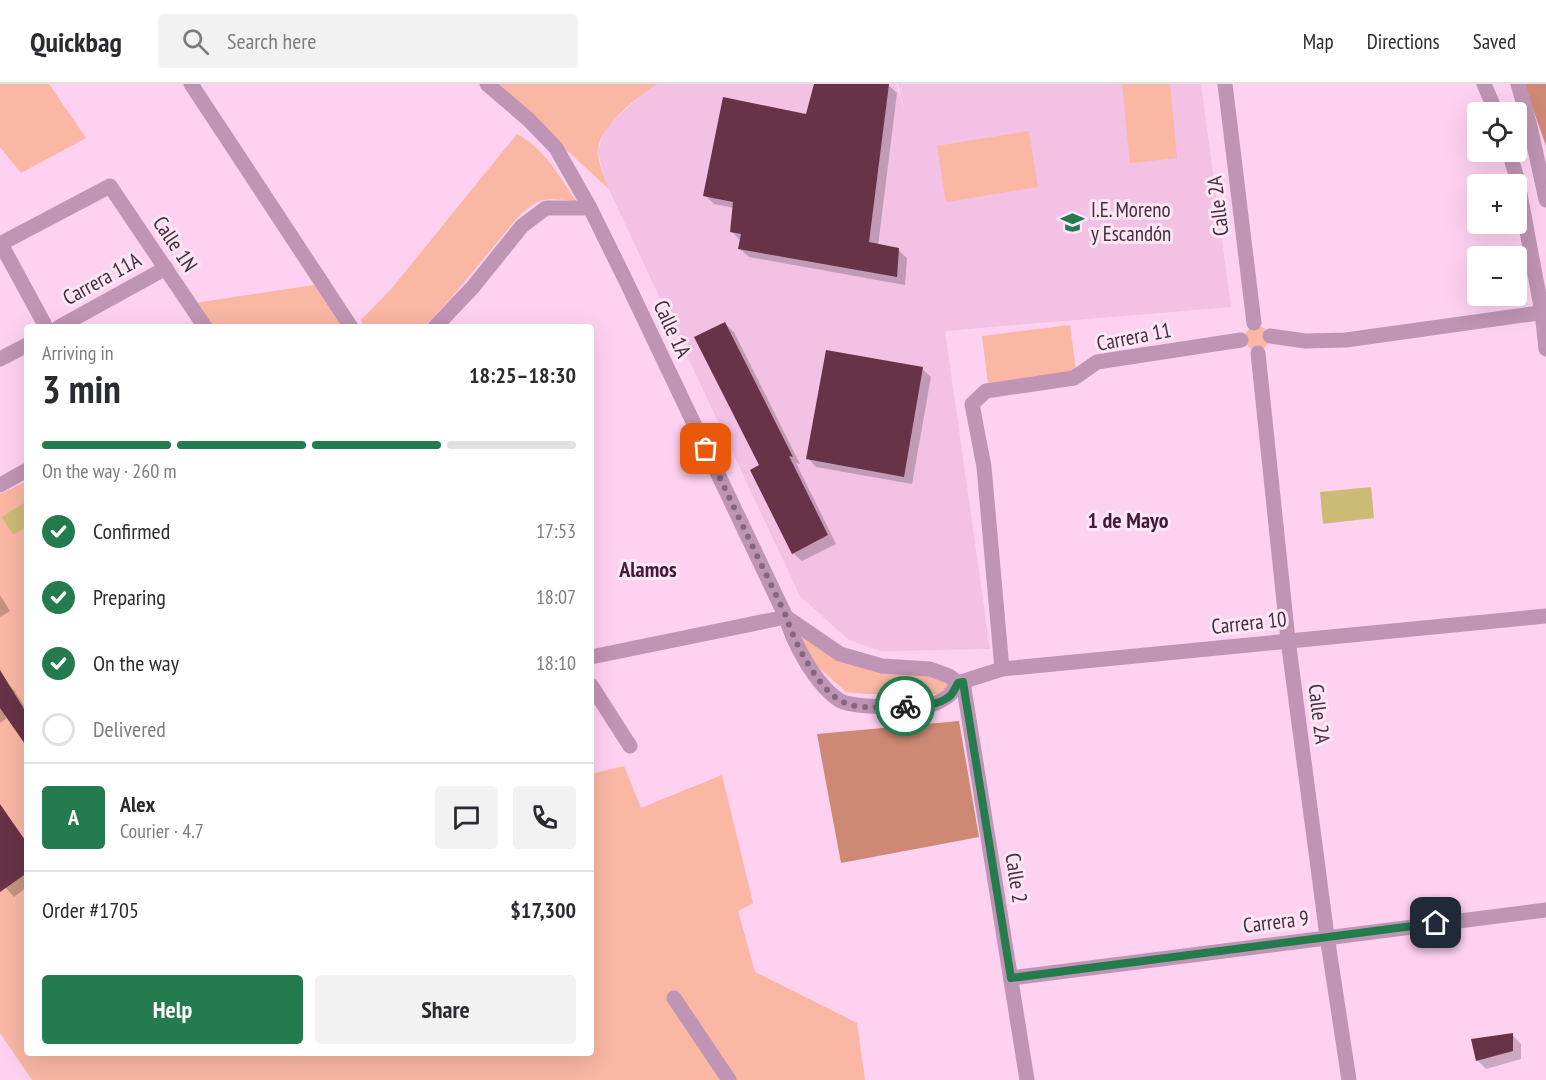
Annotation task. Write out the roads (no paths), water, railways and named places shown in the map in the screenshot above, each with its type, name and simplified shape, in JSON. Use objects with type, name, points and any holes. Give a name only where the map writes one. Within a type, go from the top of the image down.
[{"type":"street","points":[[191,84],[349,324]]},
{"type":"street","name":"Calle 1A","points":[[488,84],[556,148],[590,208],[786,616]]},
{"type":"street","name":"Calle 2A","points":[[1225,84],[1254,323]]},
{"type":"street","points":[[1484,84],[1492,102]]},
{"type":"street","points":[[1518,84],[1530,126],[1546,200]]},
{"type":"street","points":[[1512,162],[1544,312],[1546,349]]},
{"type":"street","name":"Calle 1N","points":[[0,244],[110,186],[203,324]]},
{"type":"street","points":[[438,324],[472,287],[522,226],[546,208],[590,208]]},
{"type":"street","points":[[0,244],[44,324]]},
{"type":"street","name":"Carrera 11A","points":[[64,324],[166,268]]},
{"type":"street","points":[[1270,336],[1305,341],[1346,340],[1544,312]]},
{"type":"street","points":[[1254,323],[1261,324],[1270,336],[1270,343],[1265,350],[1258,353],[1250,352],[1241,340],[1246,326],[1254,323]]},
{"type":"street","name":"Carrera 11","points":[[1002,669],[984,467],[972,404],[986,391],[1074,378],[1097,362],[1241,340]]},
{"type":"street","points":[[0,359],[24,347]]},
{"type":"street","name":"Calle 2A","points":[[1258,353],[1288,640],[1327,936],[1349,1080]]},
{"type":"street","points":[[0,485],[24,472]]},
{"type":"street","points":[[594,656],[786,616],[840,654],[882,666],[930,669],[961,683]]},
{"type":"street","name":"Carrera 10","points":[[786,616],[790,633],[806,662],[831,694],[841,702],[856,706],[926,706],[950,696],[961,683],[1002,669],[1546,616]]},
{"type":"street","name":"Calle 2","points":[[961,683],[1027,1080]]},
{"type":"street","points":[[594,690],[630,746]]},
{"type":"street","name":"Carrera 9","points":[[1011,978],[1327,936],[1546,910]]},
{"type":"street","points":[[674,998],[729,1080]]},
{"type":"place","name":"I.E. Moreno y Escandón","points":[[1073,222]]},
{"type":"district","name":"1 de Mayo","points":[[1128,520]]},
{"type":"district","name":"Alamos","points":[[648,569]]}]
